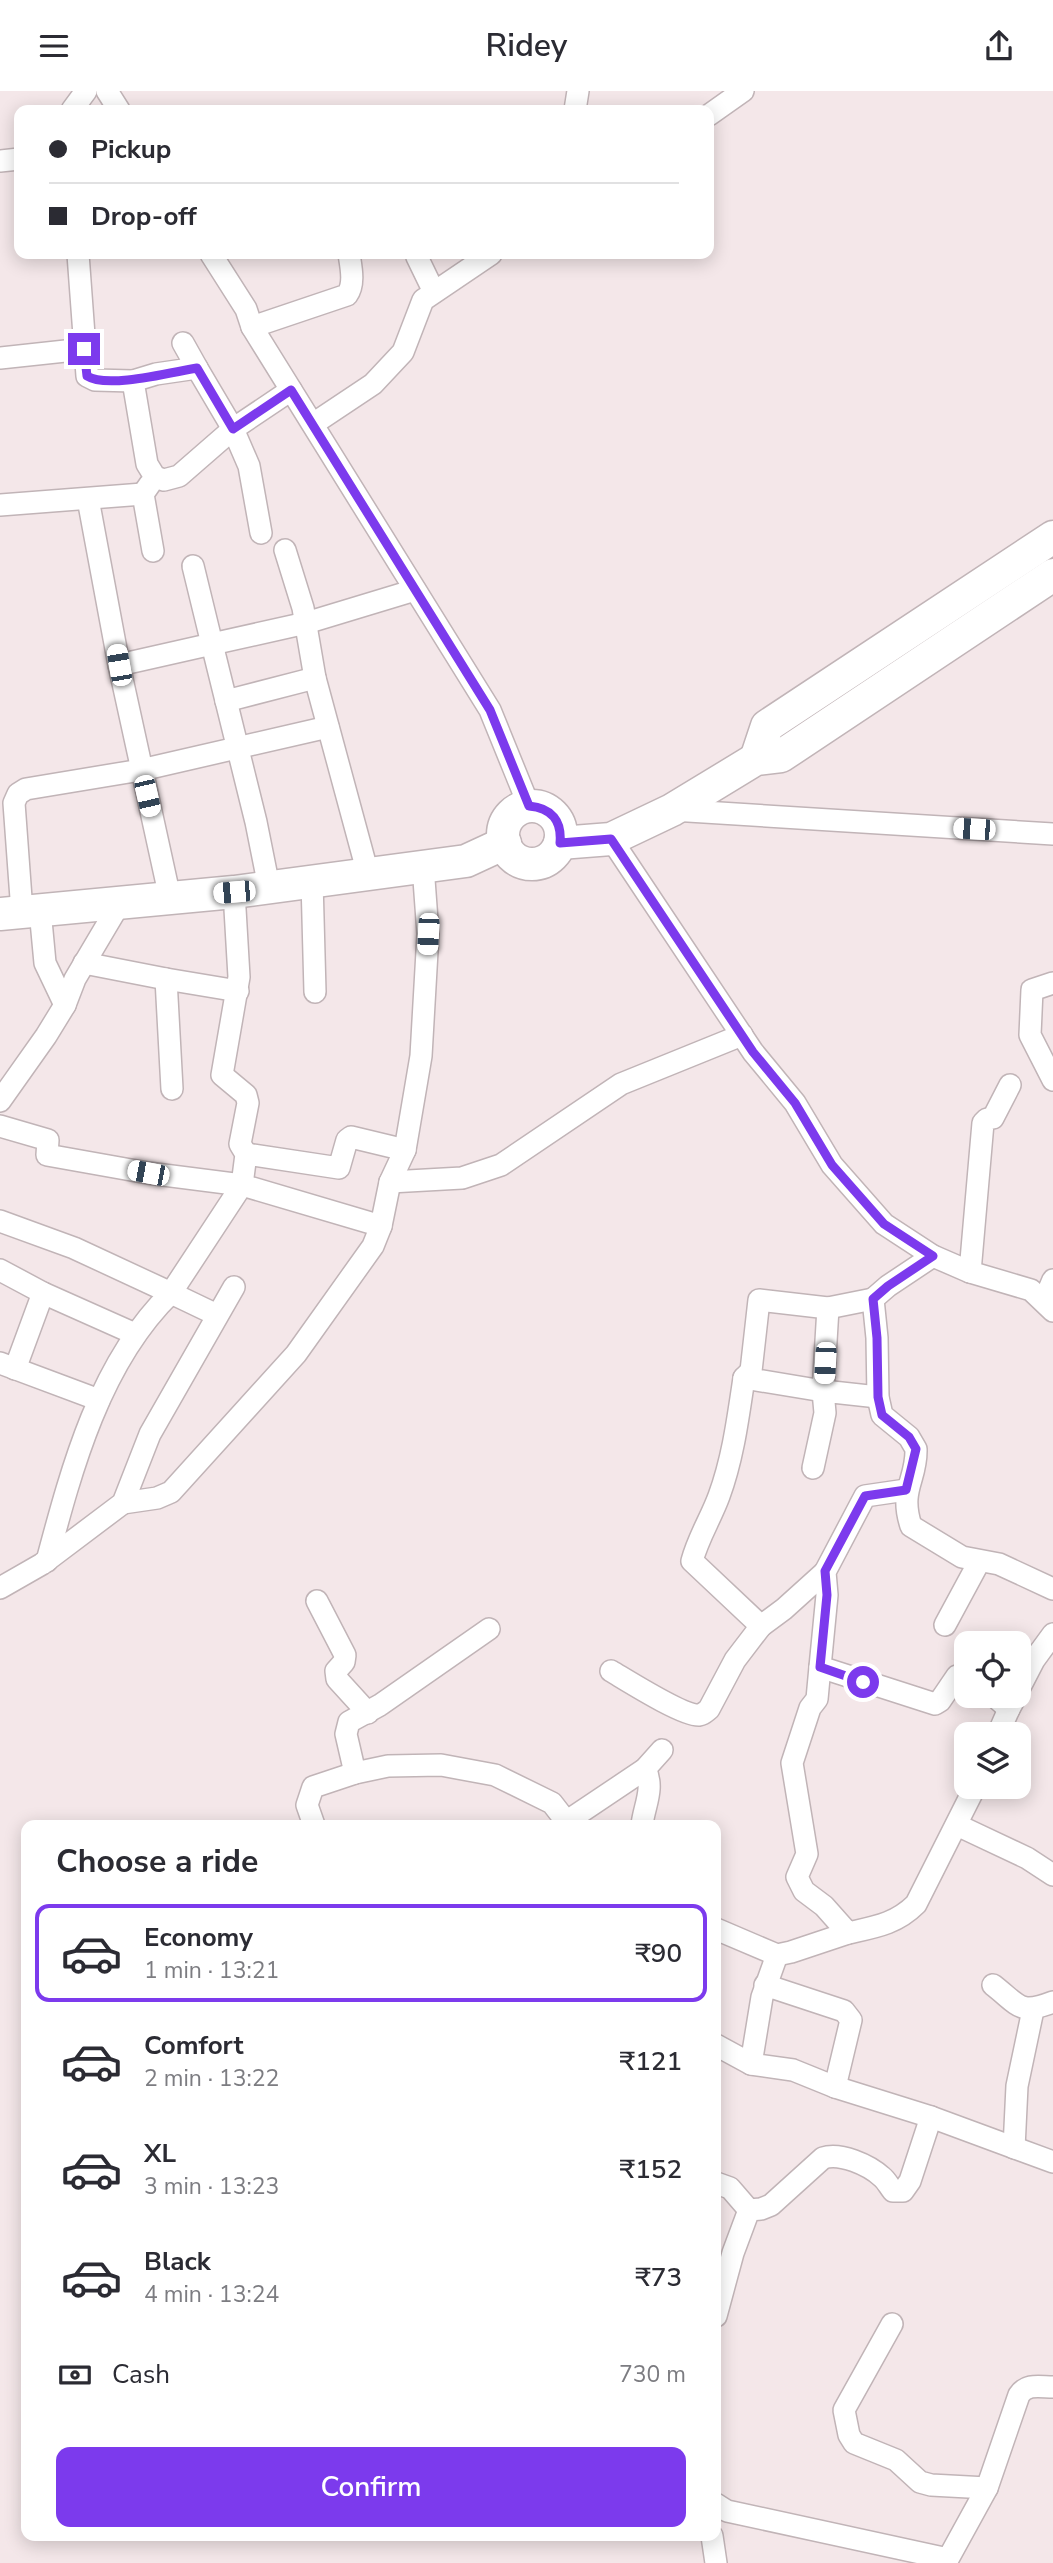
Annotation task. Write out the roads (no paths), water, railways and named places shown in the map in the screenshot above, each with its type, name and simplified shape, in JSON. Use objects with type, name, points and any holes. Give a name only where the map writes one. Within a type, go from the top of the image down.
[{"type":"street","points":[[713,105],[743,91]]},
{"type":"street","points":[[78,259],[85,371],[90,378],[134,381],[156,374],[197,368]]},
{"type":"street","points":[[214,259],[246,309],[252,327],[490,710],[529,806]]},
{"type":"street","points":[[252,327],[347,295],[352,281],[350,259]]},
{"type":"street","points":[[419,259],[434,292]]},
{"type":"street","points":[[313,424],[373,384],[403,352],[423,300],[484,259]]},
{"type":"street","points":[[183,343],[233,429],[253,476],[261,533]]},
{"type":"street","points":[[0,358],[84,349]]},
{"type":"street","points":[[134,381],[147,464],[153,551]]},
{"type":"street","points":[[0,505],[88,499],[179,476],[233,429],[291,390]]},
{"type":"street","points":[[88,499],[119,665],[170,898]]},
{"type":"street","points":[[756,759],[767,726],[1053,537]]},
{"type":"street","points":[[285,550],[306,623],[315,678],[368,874]]},
{"type":"street","points":[[192,566],[269,887]]},
{"type":"street","points":[[560,843],[611,839],[671,810],[756,759],[782,756],[1053,575]]},
{"type":"street","points":[[119,665],[306,623],[415,590]]},
{"type":"street","points":[[226,701],[315,678]]},
{"type":"street","points":[[65,1005],[21,912],[14,803],[18,794],[26,789],[141,770],[328,727]]},
{"type":"street","points":[[529,806],[539,807],[553,814],[561,830],[556,852],[536,863],[517,859],[505,843],[505,824],[510,816],[529,806]]},
{"type":"street","points":[[671,810],[1053,834]]},
{"type":"street","points":[[611,839],[753,1052],[795,1103],[832,1165],[884,1224],[933,1256],[970,1272],[1031,1290],[1048,1306]]},
{"type":"street","points":[[21,912],[234,892],[467,861],[505,843]]},
{"type":"street","points":[[0,1588],[47,1561],[123,1503],[157,1498],[171,1492],[296,1354],[373,1246],[381,1226],[390,1182],[405,1150],[421,1056],[428,934],[422,866]]},
{"type":"street","points":[[312,881],[315,992]]},
{"type":"street","points":[[47,1561],[60,1513],[99,1399],[121,1353],[150,1312],[171,1293],[242,1185],[246,1154],[240,1144],[248,1103],[246,1095],[222,1075],[239,977],[234,892]]},
{"type":"street","points":[[0,1101],[47,1036],[84,964],[120,903]]},
{"type":"street","points":[[84,964],[237,991]]},
{"type":"street","points":[[166,979],[172,1089]]},
{"type":"street","points":[[1053,983],[1032,990],[1030,1002],[1030,1035],[1053,1080]]},
{"type":"street","points":[[390,1182],[462,1178],[501,1165],[621,1084],[742,1035]]},
{"type":"street","points":[[970,1272],[983,1122],[993,1118],[1010,1084]]},
{"type":"street","points":[[0,1126],[48,1140],[47,1155],[148,1173],[242,1185],[381,1226]]},
{"type":"street","points":[[246,1154],[340,1168],[347,1140],[351,1137],[405,1150]]},
{"type":"street","points":[[0,1221],[74,1248],[217,1314]]},
{"type":"street","points":[[761,1626],[692,1561],[696,1545],[719,1496],[731,1455],[744,1378],[751,1371],[760,1300],[828,1308],[873,1299],[933,1256]]},
{"type":"street","points":[[0,1270],[135,1334]]},
{"type":"street","points":[[1048,1306],[1053,1280]]},
{"type":"street","points":[[123,1503],[150,1434],[234,1287]]},
{"type":"street","points":[[44,1293],[8,1366],[99,1399]]},
{"type":"street","points":[[873,1299],[878,1397],[882,1415],[909,1437],[916,1449],[906,1490],[906,1511],[911,1526],[962,1557],[999,1564],[1053,1589]]},
{"type":"street","points":[[813,1468],[825,1413],[823,1391],[828,1308]]},
{"type":"street","points":[[744,1378],[878,1397]]},
{"type":"street","points":[[611,1671],[672,1706],[698,1715],[704,1714],[735,1660],[761,1626],[825,1571],[865,1496],[906,1490]]},
{"type":"street","points":[[945,1625],[979,1562]]},
{"type":"street","points":[[825,1571],[827,1595],[817,1699],[810,1708],[792,1763],[807,1854],[797,1877],[804,1891],[824,1906],[848,1933]]},
{"type":"street","points":[[317,1601],[345,1655],[344,1662],[336,1671],[337,1679],[368,1713]]},
{"type":"street","points":[[355,1773],[346,1727],[349,1723],[368,1713],[489,1629]]},
{"type":"street","points":[[1031,1665],[1053,1635]]},
{"type":"street","points":[[820,1667],[935,1704],[954,1680]]},
{"type":"street","points":[[573,1820],[645,1769],[662,1750]]},
{"type":"street","points":[[312,1820],[307,1805],[313,1787],[355,1773],[388,1766],[441,1765],[495,1775],[552,1803],[564,1820]]},
{"type":"street","points":[[643,1820],[649,1788],[649,1777],[645,1769]]},
{"type":"street","points":[[721,1931],[777,1955],[848,1933],[887,1925],[905,1915],[916,1904],[969,1799]]},
{"type":"street","points":[[957,1825],[1027,1858],[1053,1875]]},
{"type":"street","points":[[751,2064],[765,1985],[777,1955]]},
{"type":"street","points":[[765,1985],[844,2011],[851,2020],[835,2087]]},
{"type":"street","points":[[993,1986],[1025,2009],[1033,2010],[1053,2002]]},
{"type":"street","points":[[1013,2148],[1017,2086],[1033,2010]]},
{"type":"street","points":[[721,2049],[751,2064],[793,2070],[1053,2162]]},
{"type":"street","points":[[749,2210],[761,2209],[771,2204],[823,2158],[830,2155],[867,2167],[883,2177],[893,2191],[903,2191],[910,2181],[931,2117]]},
{"type":"street","points":[[721,2185],[730,2188],[749,2210]]},
{"type":"street","points":[[721,2282],[725,2255],[749,2210]]},
{"type":"street","points":[[892,2324],[844,2410],[849,2435],[854,2443],[896,2460],[920,2482],[930,2486],[987,2488]]},
{"type":"street","points":[[721,2507],[727,2511],[948,2561],[987,2488],[1019,2395],[1029,2386],[1053,2387]]},
{"type":"street","points":[[713,2541],[716,2563]]}]
